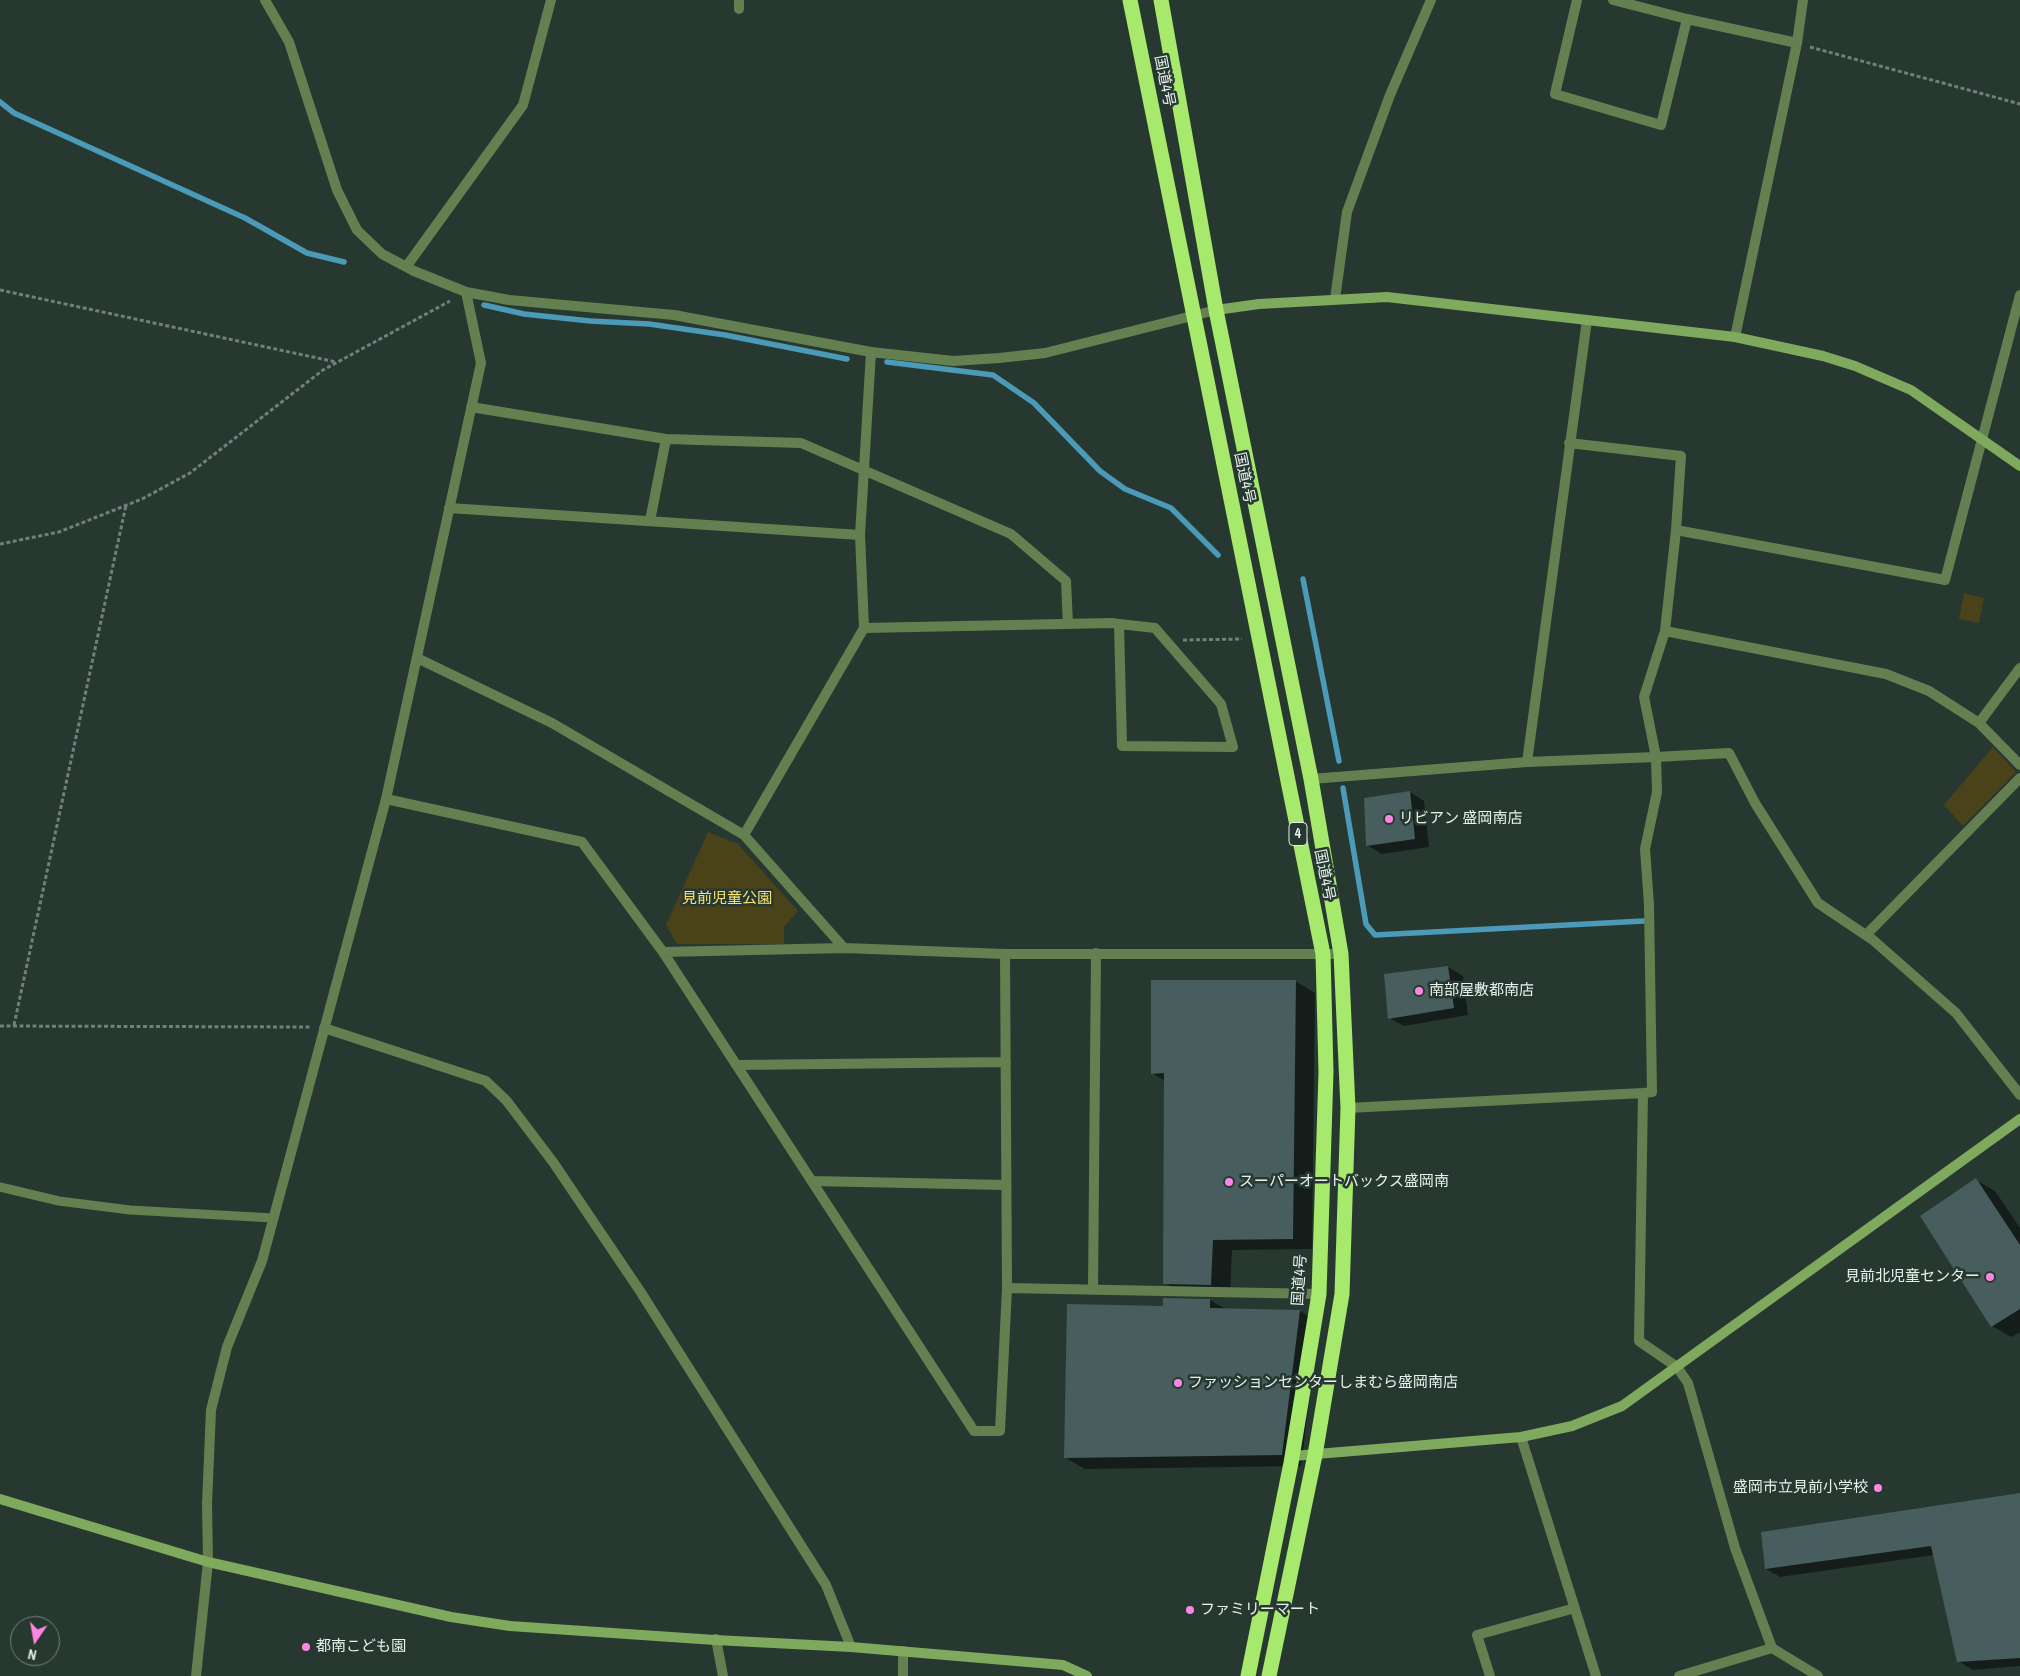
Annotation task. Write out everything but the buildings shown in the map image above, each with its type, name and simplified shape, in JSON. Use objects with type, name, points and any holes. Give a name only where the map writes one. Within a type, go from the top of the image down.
[{"type":"highway","name":"国道4号","points":[[1130,0],[1323,954],[1326,1072],[1318,1294],[1293,1456],[1248,1676]]},
{"type":"highway","name":"国道4号","points":[[1161,0],[1216,310],[1311,779],[1341,954],[1348,1108],[1342,1294],[1315,1455],[1269,1676]]},
{"type":"street","points":[[265,0],[289,42],[337,190],[357,230],[382,254],[406,267],[466,292],[510,300],[674,315],[871,352],[953,361],[1045,353],[1216,310],[1259,304],[1387,297],[1735,337],[1823,356],[1855,366],[1911,390],[2020,466]]},
{"type":"street","points":[[406,267],[522,104],[551,0]]},
{"type":"street","points":[[1334,299],[1347,212],[1390,95],[1432,0]]},
{"type":"street","points":[[1577,0],[1555,94],[1662,125],[1687,19]]},
{"type":"street","points":[[1615,0],[1687,19],[1797,44]]},
{"type":"street","points":[[1735,337],[1797,44],[1803,0]]},
{"type":"street","points":[[196,1676],[208,1562],[207,1504],[211,1410],[227,1347],[262,1261],[386,799],[480,363],[466,292]]},
{"type":"street","points":[[1676,530],[1945,580],[2020,295]]},
{"type":"street","points":[[1527,762],[1587,320]]},
{"type":"street","points":[[744,835],[864,628],[860,535],[871,352]]},
{"type":"street","points":[[471,407],[666,439],[801,443],[1011,534],[1066,581],[1068,624]]},
{"type":"street","points":[[650,521],[666,439]]},
{"type":"street","points":[[1348,1108],[1652,1092],[1649,905],[1645,849],[1656,792],[1656,757],[1644,697],[1665,631],[1676,530],[1681,456],[1569,443]]},
{"type":"street","points":[[449,508],[860,535]]},
{"type":"street","points":[[864,628],[1068,624],[1119,624],[1154,628],[1221,704],[1233,747],[1122,746],[1119,624]]},
{"type":"street","points":[[1665,631],[1886,674],[1929,691],[1979,723],[2020,765]]},
{"type":"street","points":[[417,658],[552,722],[744,835],[844,948]]},
{"type":"street","points":[[1979,723],[2020,668]]},
{"type":"street","points":[[1311,779],[1527,762],[1729,753],[1755,803],[1818,903],[1866,934],[1956,1013],[2020,1096]]},
{"type":"street","points":[[1866,934],[2020,778]]},
{"type":"street","points":[[386,799],[582,842],[663,952],[974,1431],[1000,1431],[1006,1288],[1006,954]]},
{"type":"street","points":[[663,952],[844,948],[1006,954],[1341,954]]},
{"type":"street","points":[[1093,1290],[1096,953]]},
{"type":"street","points":[[324,1028],[486,1080],[506,1100],[554,1162],[640,1291],[826,1585],[851,1647]]},
{"type":"street","points":[[736,1065],[1006,1062]]},
{"type":"street","points":[[1643,1093],[1639,1341],[1677,1367],[1688,1384],[1735,1548],[1772,1648],[1818,1676]]},
{"type":"street","points":[[1293,1456],[1521,1437],[1572,1426],[1622,1406],[2020,1119]]},
{"type":"street","points":[[812,1181],[1006,1185]]},
{"type":"street","points":[[1006,1288],[1318,1294]]},
{"type":"street","points":[[1521,1437],[1596,1676]]},
{"type":"street","points":[[0,1499],[208,1562],[452,1617],[500,1624],[851,1647],[1063,1665],[1087,1676]]},
{"type":"street","points":[[1490,1676],[1477,1635],[1575,1608]]},
{"type":"street","points":[[716,1639],[723,1676]]},
{"type":"street","points":[[1679,1676],[1772,1648]]},
{"type":"street","points":[[903,1651],[903,1676]]},
{"type":"lane","points":[[0,1187],[60,1202],[130,1210],[274,1218]]},
{"type":"path","points":[[1797,44],[2020,104]]},
{"type":"path","points":[[0,290],[337,362]]},
{"type":"path","points":[[0,544],[59,532],[126,505],[190,473],[323,370],[466,292]]},
{"type":"path","points":[[14,1025],[126,505]]},
{"type":"path","points":[[1165,640],[1258,638]]},
{"type":"path","points":[[0,1026],[324,1028]]},
{"type":"green space","points":[[1964,593],[1984,598],[1979,623],[1959,619]]},
{"type":"green space","points":[[1993,747],[2016,772],[1963,826],[1944,805]]},
{"type":"green space","name":"見前児童公園","points":[[708,832],[738,844],[798,911],[784,927],[784,944],[677,944],[666,925]]},
{"type":"waterway","points":[[0,102],[14,113],[245,218],[307,253],[344,262]]},
{"type":"waterway","points":[[484,305],[524,314],[590,321],[649,324],[725,335],[847,359]]},
{"type":"waterway","points":[[887,362],[993,375],[1034,403],[1100,471],[1125,489],[1171,508],[1218,555]]},
{"type":"waterway","points":[[1303,579],[1339,761]]},
{"type":"waterway","points":[[1343,788],[1366,924],[1375,935],[1644,921]]},
{"type":"place","name":"リビアン 盛岡南店","points":[[1389,819]]},
{"type":"place","name":"南部屋敷都南店","points":[[1419,991]]},
{"type":"place","name":"スーパーオートバックス盛岡南","points":[[1229,1182]]},
{"type":"place","name":"見前北児童センター","points":[[1990,1277]]},
{"type":"place","name":"ファッションセンターしまむら盛岡南店","points":[[1178,1383]]},
{"type":"place","name":"盛岡市立見前小学校","points":[[1878,1488]]},
{"type":"place","name":"ファミリーマート","points":[[1190,1610]]},
{"type":"place","name":"都南こども園","points":[[306,1647]]}]
